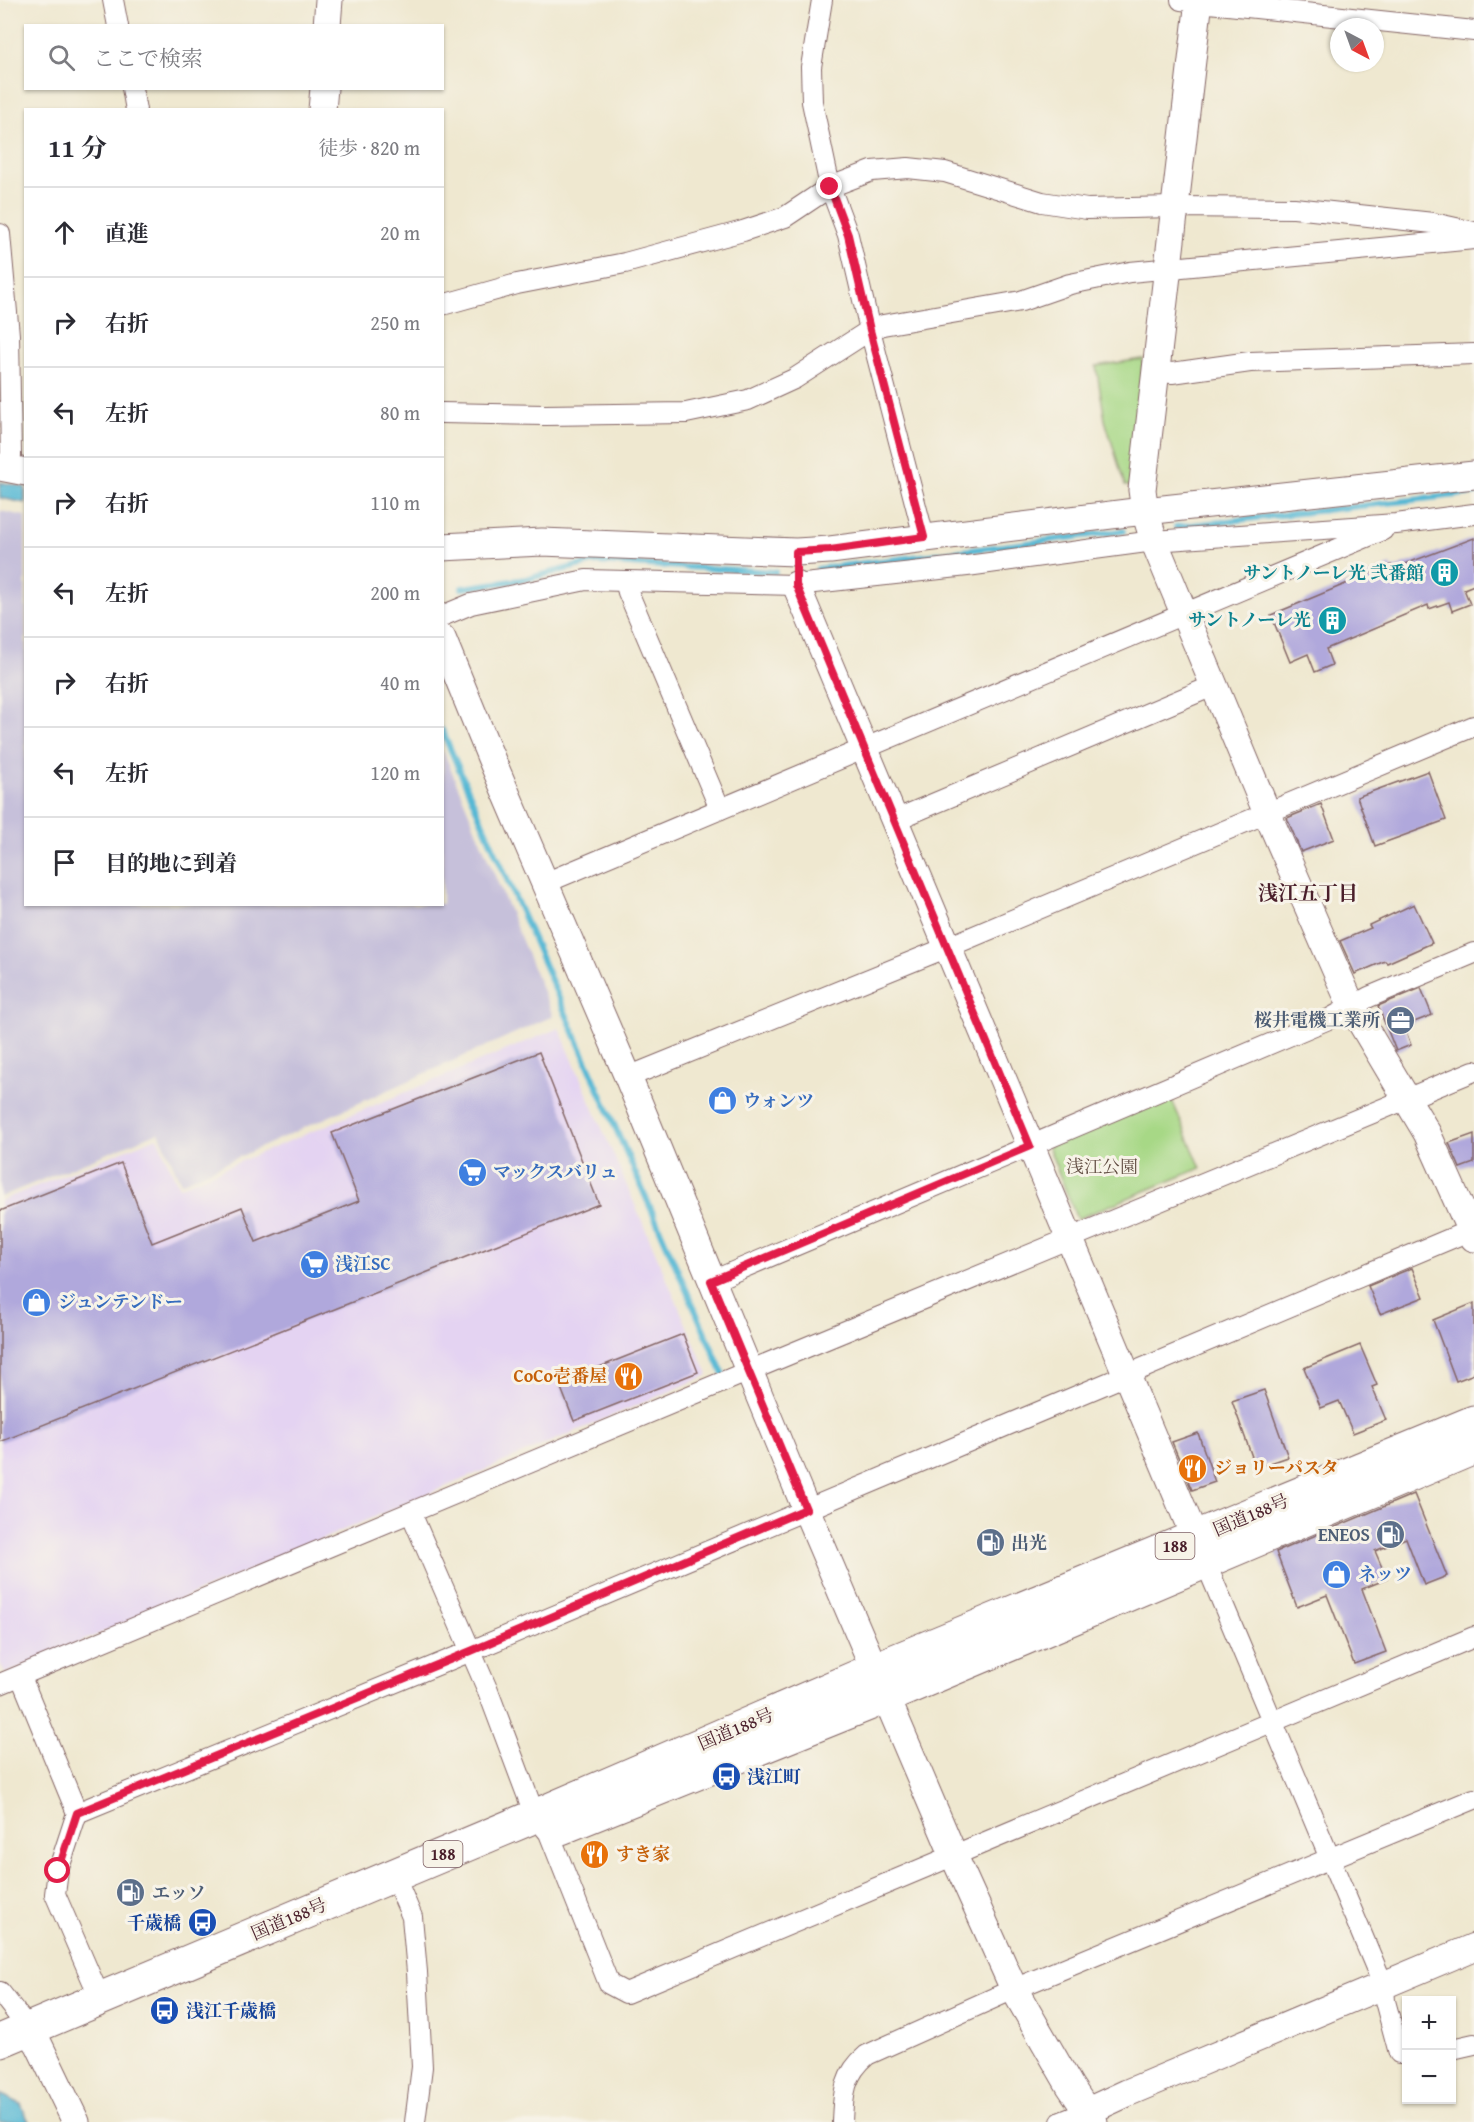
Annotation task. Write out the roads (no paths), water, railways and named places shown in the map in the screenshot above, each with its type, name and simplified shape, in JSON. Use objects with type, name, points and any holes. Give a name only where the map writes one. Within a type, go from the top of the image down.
[{"type":"highway","name":"国道188号","points":[[16,2044],[1200,1549],[1474,1422]]},
{"type":"highway","name":"国道188号","points":[[1200,1549],[1474,1448]]},
{"type":"highway","name":"国道188号","points":[[16,2044],[100,1998],[398,1885]]},
{"type":"street","points":[[113,0],[118,24]]},
{"type":"street","points":[[327,24],[329,0]]},
{"type":"street","points":[[822,0],[811,67],[812,102],[830,187],[848,235],[870,330],[924,537]]},
{"type":"street","points":[[77,1813],[471,1651],[1126,1374],[1472,1234],[1427,1133],[1352,1007],[1267,813],[1154,542],[1144,511],[1142,490],[1168,270],[1193,1],[1474,31]]},
{"type":"street","points":[[132,90],[136,108]]},
{"type":"street","points":[[322,108],[324,90]]},
{"type":"street","points":[[444,304],[517,284],[625,263],[743,231],[785,217],[830,187],[872,171],[908,168],[945,172],[1042,202],[1087,209],[1293,208],[1433,223],[1474,232]]},
{"type":"street","points":[[0,234],[17,334],[11,469]]},
{"type":"street","points":[[444,413],[545,415],[686,413],[748,400],[794,379],[870,330],[883,325],[1021,301],[1070,284],[1130,272],[1474,239]]},
{"type":"street","points":[[1157,372],[1172,373],[1250,362],[1474,354]]},
{"type":"street","points":[[444,547],[542,542],[796,552],[830,550],[1144,511],[1474,475]]},
{"type":"street","points":[[444,615],[471,604],[586,580],[796,585],[1154,542],[1396,524],[1474,514]]},
{"type":"street","points":[[545,883],[1396,524]]},
{"type":"street","points":[[796,552],[796,585],[1384,1987],[1385,2001],[1399,2053],[1402,2053]]},
{"type":"street","points":[[625,581],[720,809]]},
{"type":"street","points":[[444,643],[954,1857],[1014,1989],[1090,2117]]},
{"type":"street","points":[[895,820],[1215,685]]},
{"type":"street","points":[[628,1077],[948,947],[1474,726]]},
{"type":"street","points":[[711,1281],[1331,1018],[1369,997],[1474,953]]},
{"type":"street","points":[[0,1684],[1474,1071]]},
{"type":"street","points":[[411,1513],[471,1651],[609,1984],[626,1994],[1474,1637]]},
{"type":"street","points":[[21,1677],[77,1813],[58,1871],[55,1893],[100,1998]]},
{"type":"street","points":[[842,2122],[843,2088],[858,2062],[867,2055],[1014,1989],[1474,1798]]},
{"type":"street","points":[[398,1885],[412,1917],[417,1972],[422,2067],[415,2122]]},
{"type":"street","points":[[1061,2122],[1090,2117],[1126,2093],[1384,1987],[1474,1947]]},
{"type":"street","points":[[0,1992],[16,2044],[76,2122]]},
{"type":"street","points":[[1456,2048],[1474,2044]]},
{"type":"water","points":[[0,482],[24,487],[24,503],[0,498]]},
{"type":"water","points":[[0,2094],[21,2104],[29,2122],[0,2122]]},
{"type":"waterway","points":[[1176,527],[1474,493]]},
{"type":"waterway","points":[[818,569],[1123,531]]},
{"type":"waterway","points":[[462,588],[526,579],[593,562],[775,572]]},
{"type":"waterway","points":[[444,735],[723,1374]]},
{"type":"place","name":"サントノーレ光 弐番館","points":[[1445,573]]},
{"type":"place","name":"サントノーレ光","points":[[1332,620]]},
{"type":"place","name":"桜井電機工業所","points":[[1401,1020]]},
{"type":"place","name":"ウォンツ","points":[[722,1101]]},
{"type":"place","name":"マックスバリュ","points":[[472,1172]]},
{"type":"place","name":"浅江SC","points":[[314,1264]]},
{"type":"place","name":"ジュンテンドー","points":[[37,1302]]},
{"type":"place","name":"CoCo壱番屋","points":[[628,1376]]},
{"type":"place","name":"ジョリーパスタ","points":[[1193,1468]]},
{"type":"place","name":"ENEOS","points":[[1391,1535]]},
{"type":"place","name":"出光","points":[[990,1543]]},
{"type":"place","name":"ネッツ","points":[[1337,1574]]},
{"type":"place","name":"浅江町","points":[[726,1777]]},
{"type":"place","name":"すき家","points":[[595,1854]]},
{"type":"place","name":"エッソ","points":[[131,1893]]},
{"type":"place","name":"千歳橋","points":[[202,1923]]},
{"type":"place","name":"浅江千歳橋","points":[[165,2011]]},
{"type":"district","name":"浅江五丁目","points":[[1308,893]]},
{"type":"park label","name":"浅江公園","points":[[1102,1167]]}]
